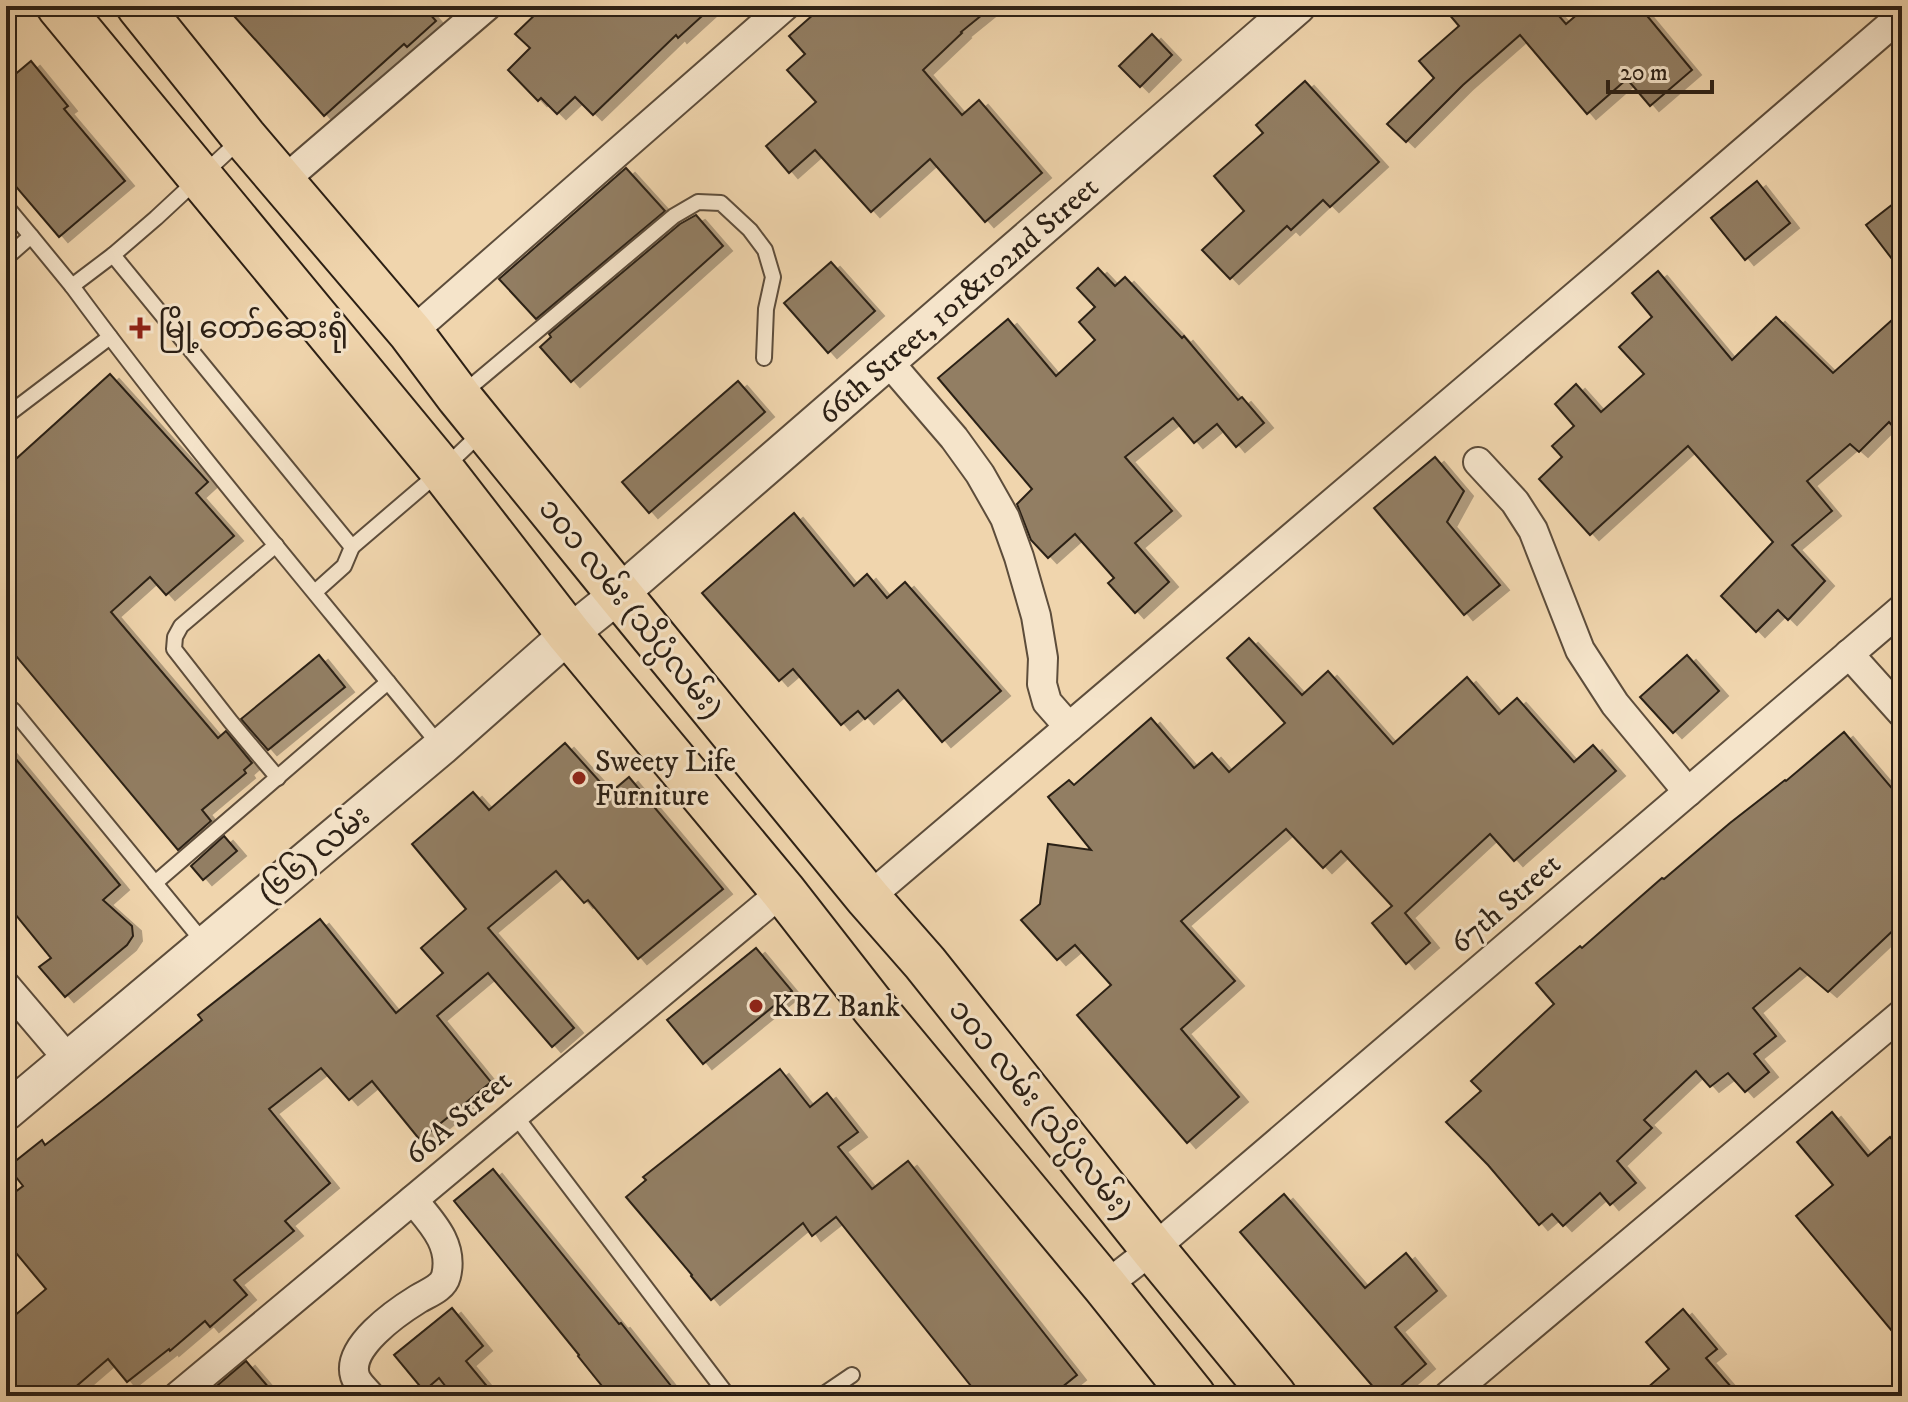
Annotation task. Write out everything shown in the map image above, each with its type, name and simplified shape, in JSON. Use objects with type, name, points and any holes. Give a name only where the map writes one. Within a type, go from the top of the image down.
[{"type":"main road","name":"၁၀၁ လမ်း (သိပ္ပံလမ်း)","points":[[59,6],[442,470],[569,634],[783,891],[875,1009],[1193,1396]]},
{"type":"main road","name":"၁၀၁ လမ်း (သိပ္ပံလမ်း)","points":[[139,6],[244,137],[411,333],[472,413],[868,898],[925,963],[1274,1396]]},
{"type":"main road","points":[[875,1009],[925,963]]},
{"type":"street","points":[[282,182],[487,6]]},
{"type":"street","points":[[411,333],[785,6]]},
{"type":"street","name":"66th Street, 101&102nd Street","points":[[619,594],[1297,6]]},
{"type":"street","points":[[868,898],[1902,15]]},
{"type":"street","points":[[887,360],[954,438],[980,474],[1005,518],[1036,616],[1043,658],[1042,684],[1047,702],[1069,727]]},
{"type":"street","points":[[1478,462],[1515,502],[1533,530],[1580,650],[1615,704],[1688,792]]},
{"type":"street","name":"(၆၆) လမ်း","points":[[6,1112],[619,594]]},
{"type":"street","name":"67th Street","points":[[1105,1286],[1153,1249],[1902,609]]},
{"type":"street","points":[[1849,654],[1902,713]]},
{"type":"street","name":"66A Street","points":[[178,1396],[783,891]]},
{"type":"street","points":[[6,986],[68,1059]]},
{"type":"street","points":[[1448,1396],[1902,1014]]},
{"type":"street","points":[[370,1396],[355,1375],[354,1363],[362,1344],[390,1319],[439,1287],[447,1274],[446,1249],[441,1234],[413,1200]]},
{"type":"lane","points":[[72,286],[156,218],[244,137]]},
{"type":"lane","points":[[315,592],[344,566],[352,547],[442,470],[472,413],[674,216],[698,202],[721,203],[750,230],[765,250],[773,277],[766,309],[764,358]]},
{"type":"lane","points":[[6,206],[441,747]]},
{"type":"lane","points":[[6,258],[31,236]]},
{"type":"lane","points":[[113,255],[352,547]]},
{"type":"lane","points":[[6,416],[110,337]]},
{"type":"lane","points":[[276,545],[181,626],[175,637],[174,649],[278,778]]},
{"type":"lane","points":[[155,883],[388,682]]},
{"type":"lane","points":[[13,710],[206,944]]},
{"type":"lane","points":[[514,1114],[728,1396]]},
{"type":"lane","points":[[821,1396],[852,1375]]},
{"type":"building","points":[[225,6],[423,6],[436,21],[407,47],[404,44],[324,116]]},
{"type":"building","points":[[544,6],[713,6],[678,38],[676,35],[593,115],[575,97],[557,114],[541,98],[538,101],[508,70],[530,48],[515,34]]},
{"type":"building","points":[[823,6],[993,6],[961,32],[923,70],[962,115],[979,100],[1042,173],[985,222],[930,159],[871,212],[815,150],[789,173],[766,146],[816,102],[787,70],[805,54],[789,36]]},
{"type":"building","points":[[1442,6],[1555,6],[1552,8],[1566,24],[1587,6],[1639,6],[1692,70],[1650,106],[1627,79],[1587,114],[1520,35],[1463,85],[1406,142],[1387,124],[1434,78],[1419,61],[1459,26]]},
{"type":"building","points":[[1152,34],[1172,55],[1140,87],[1119,66]]},
{"type":"building","points":[[31,61],[68,106],[64,109],[125,181],[59,237],[6,175],[6,82]]},
{"type":"building","points":[[1305,81],[1379,162],[1330,207],[1323,200],[1291,230],[1287,226],[1230,279],[1202,250],[1244,211],[1214,176],[1263,133],[1256,125]]},
{"type":"building","points":[[626,168],[665,211],[536,319],[499,279]]},
{"type":"building","points":[[1757,181],[1790,223],[1745,260],[1711,218]]},
{"type":"building","points":[[1902,197],[1902,272],[1866,225]]},
{"type":"building","points":[[696,215],[723,246],[571,382],[540,347],[551,337],[549,334],[680,224]]},
{"type":"building","points":[[831,262],[875,311],[828,353],[784,303]]},
{"type":"building","points":[[1098,268],[1115,286],[1125,277],[1182,338],[1184,336],[1238,400],[1242,397],[1264,423],[1236,447],[1217,424],[1194,443],[1173,418],[1125,457],[1172,511],[1135,543],[1169,582],[1135,613],[1108,583],[1114,578],[1075,534],[1048,558],[1031,540],[1017,504],[1032,489],[938,378],[1008,319],[1056,376],[1095,340],[1079,322],[1095,307],[1077,288]]},
{"type":"building","points":[[1658,271],[1732,360],[1776,317],[1833,373],[1902,311],[1902,437],[1889,422],[1859,452],[1850,444],[1807,481],[1832,511],[1792,545],[1825,581],[1788,620],[1778,610],[1756,632],[1721,596],[1773,542],[1688,446],[1590,535],[1539,479],[1562,457],[1552,446],[1574,426],[1555,404],[1576,384],[1601,412],[1644,374],[1619,347],[1652,317],[1632,293]]},
{"type":"building","points":[[110,374],[208,482],[196,493],[234,536],[166,595],[150,577],[111,612],[218,738],[226,731],[252,763],[244,770],[246,773],[202,810],[211,821],[178,850],[6,644],[6,468]]},
{"type":"building","points":[[738,381],[765,412],[649,513],[622,482]]},
{"type":"building","points":[[1435,457],[1464,491],[1447,522],[1500,585],[1464,615],[1374,508]]},
{"type":"building","points":[[794,513],[854,586],[867,574],[887,598],[905,582],[1001,691],[942,742],[898,690],[865,719],[858,711],[841,725],[793,669],[779,681],[702,593]]},
{"type":"building","points":[[1249,638],[1302,695],[1328,671],[1393,744],[1467,677],[1499,714],[1517,698],[1574,762],[1593,745],[1616,771],[1514,861],[1490,834],[1405,913],[1430,943],[1406,964],[1372,923],[1392,906],[1341,851],[1323,868],[1286,829],[1181,921],[1235,981],[1181,1029],[1239,1097],[1187,1143],[1077,1015],[1111,985],[1075,945],[1057,960],[1021,920],[1040,904],[1048,844],[1091,850],[1048,797],[1069,780],[1074,785],[1151,718],[1194,768],[1212,753],[1229,772],[1285,723],[1227,658]]},
{"type":"building","points":[[319,655],[345,687],[268,750],[241,719]]},
{"type":"building","points":[[1687,655],[1719,691],[1673,733],[1640,697]]},
{"type":"building","points":[[1844,732],[1902,800],[1902,922],[1828,992],[1800,968],[1753,1008],[1776,1036],[1754,1054],[1769,1072],[1745,1092],[1728,1073],[1710,1087],[1696,1071],[1644,1120],[1652,1128],[1617,1161],[1636,1183],[1610,1205],[1600,1193],[1563,1226],[1552,1214],[1539,1225],[1446,1122],[1481,1091],[1471,1081],[1554,1004],[1536,983]]},
{"type":"building","points":[[565,743],[610,793],[629,777],[723,889],[638,959],[588,900],[584,903],[556,871],[488,928],[574,1028],[552,1047],[488,973],[437,1016],[491,1082],[420,1140],[372,1081],[349,1100],[321,1068],[269,1109],[330,1183],[285,1221],[294,1231],[234,1280],[247,1295],[210,1327],[205,1321],[127,1382],[108,1359],[65,1396],[6,1396],[6,1323],[46,1289],[6,1241],[6,1199],[23,1186],[8,1167],[42,1140],[45,1145],[103,1100],[202,1020],[198,1015],[320,919],[396,1013],[443,973],[421,948],[466,909],[412,844],[473,792],[489,810]]},
{"type":"building","points":[[6,747],[120,885],[103,900],[132,926],[133,936],[127,945],[65,997],[39,967],[51,958],[6,903]]},
{"type":"building","points":[[224,836],[237,851],[203,880],[191,866]]},
{"type":"building","points":[[756,948],[792,991],[703,1064],[667,1020]]},
{"type":"building","points":[[780,1069],[810,1107],[827,1093],[858,1132],[838,1147],[872,1189],[908,1161],[1077,1375],[1051,1396],[979,1396],[836,1217],[812,1236],[803,1223],[711,1300],[626,1197],[646,1180],[643,1177]]},
{"type":"building","points":[[1832,1112],[1868,1156],[1890,1137],[1902,1151],[1902,1343],[1796,1216],[1833,1185],[1797,1142]]},
{"type":"building","points":[[493,1169],[679,1396],[610,1396],[454,1201]]},
{"type":"building","points":[[1284,1194],[1365,1288],[1406,1253],[1437,1291],[1395,1327],[1426,1364],[1389,1396],[1381,1396],[1240,1232]]},
{"type":"building","points":[[452,1308],[483,1346],[466,1361],[495,1396],[453,1396],[439,1378],[424,1391],[394,1355]]},
{"type":"building","points":[[1683,1309],[1717,1349],[1706,1358],[1739,1396],[1638,1396],[1669,1369],[1646,1342]]},
{"type":"building","points":[[246,1361],[276,1396],[205,1396]]},
{"type":"place","name":"မြို့တော်ဆေးရုံ","points":[[140,328]]},
{"type":"place","name":"Sweety Life Furniture","points":[[579,778]]},
{"type":"place","name":"KBZ Bank","points":[[756,1006]]}]
